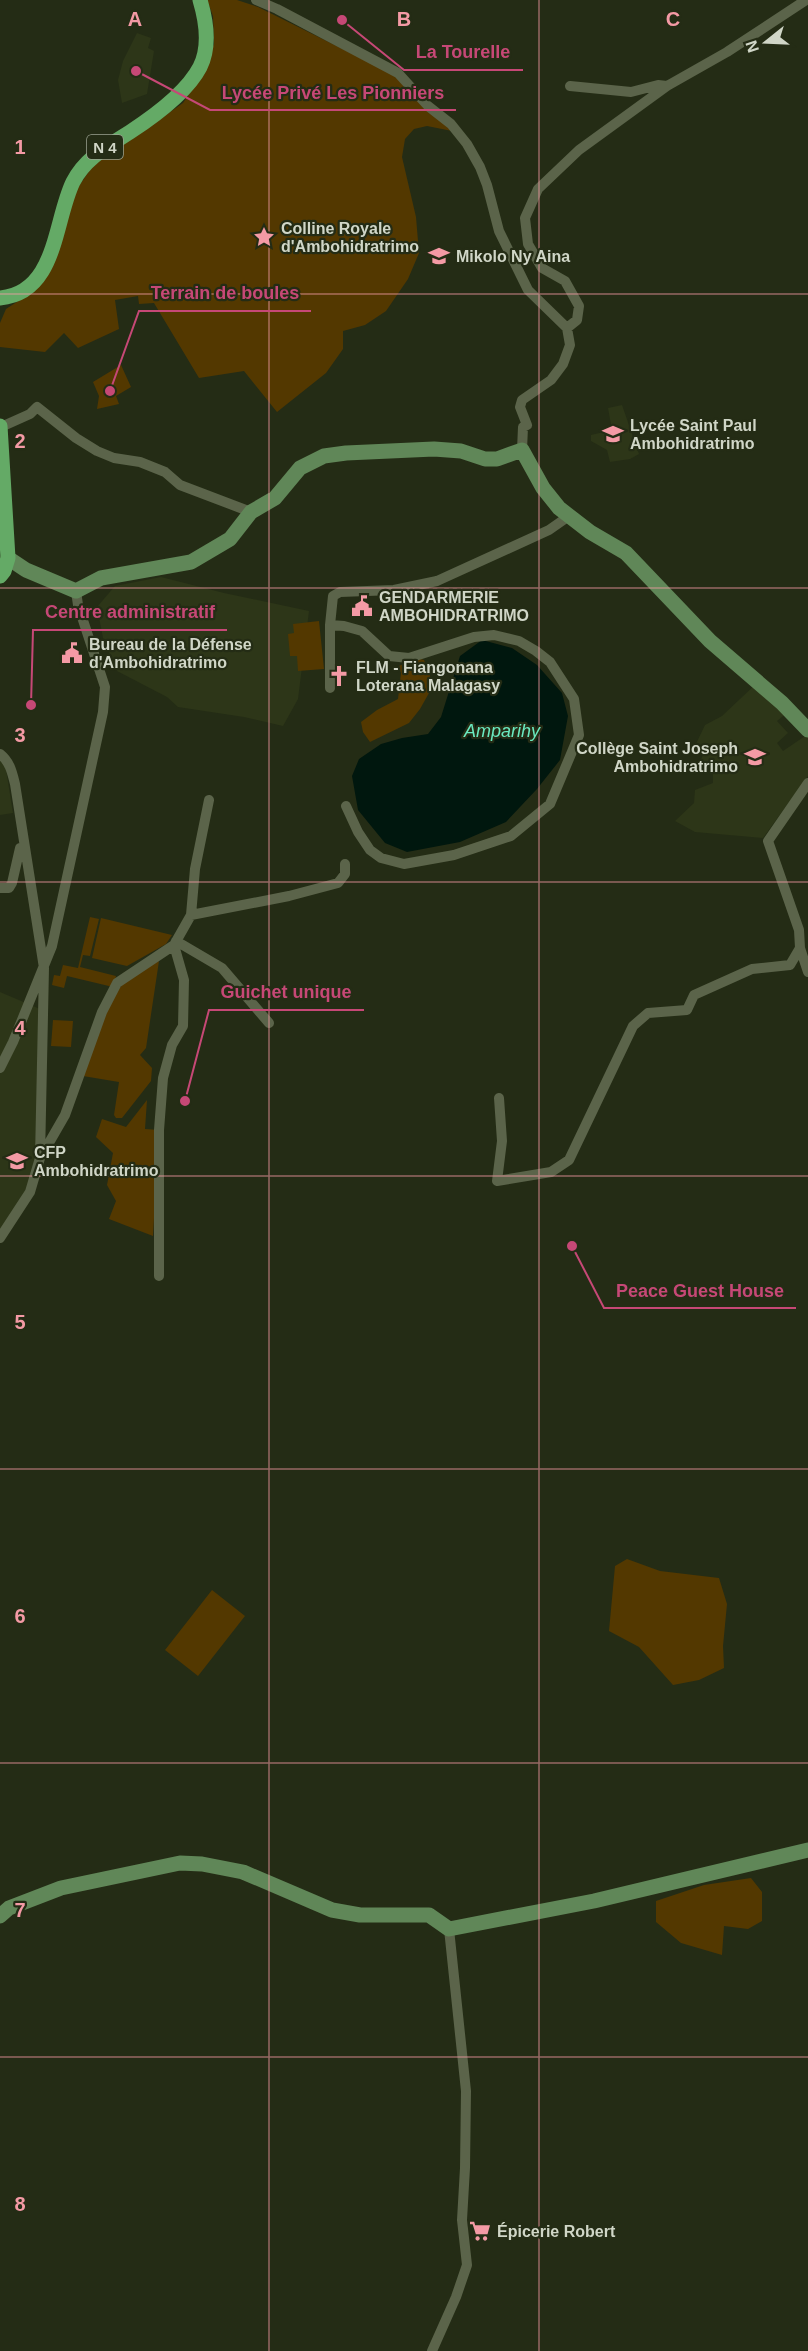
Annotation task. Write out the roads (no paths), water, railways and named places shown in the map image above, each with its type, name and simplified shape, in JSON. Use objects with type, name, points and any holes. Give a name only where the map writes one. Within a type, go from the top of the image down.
[{"type":"main road","name":"N 4","points":[[0,298],[16,295],[42,272],[52,250],[73,182],[87,162],[100,150],[156,115],[186,86],[200,66],[206,26],[201,0]]},
{"type":"main road","points":[[0,426],[5,563]]},
{"type":"street","points":[[256,0],[398,74],[428,106],[451,123],[480,167],[499,231],[528,290],[567,328],[570,345],[563,364],[551,380],[522,400],[520,407],[527,425],[524,428],[522,450],[543,488],[569,516],[590,532],[626,553],[710,641],[782,703],[808,730]]},
{"type":"street","points":[[567,328],[577,320],[579,306],[565,281],[542,268],[528,244],[525,218],[538,189],[579,150],[667,86],[727,52],[806,0]]},
{"type":"street","points":[[570,86],[631,92],[658,85],[667,86]]},
{"type":"street","points":[[0,426],[30,414],[37,407],[76,438],[98,451],[114,458],[140,462],[165,472],[180,485],[251,512]]},
{"type":"street","points":[[76,591],[101,578],[191,562],[230,539],[251,512],[275,498],[300,468],[324,456],[434,449],[461,451],[485,459],[497,459],[522,450]]},
{"type":"street","points":[[330,688],[330,626],[333,596],[340,592],[394,590],[437,582],[549,530],[569,516]]},
{"type":"street","points":[[5,563],[76,591]]},
{"type":"street","points":[[0,1068],[52,946],[103,712],[105,687],[78,605],[76,591]]},
{"type":"street","points":[[330,626],[344,626],[362,631],[389,656],[409,658],[474,637],[494,636],[519,641],[550,662],[574,699],[579,735],[550,804],[511,836],[454,855],[404,864],[381,858],[370,850],[358,832],[346,806]]},
{"type":"street","points":[[0,754],[12,769],[44,968],[40,1158]]},
{"type":"street","points":[[808,783],[768,841],[800,930],[800,948],[808,972]]},
{"type":"street","points":[[0,1238],[30,1192],[40,1158],[65,1115],[102,1012],[117,983],[175,943],[191,915],[195,869],[209,800]]},
{"type":"street","points":[[0,888],[9,888],[12,883],[22,841]]},
{"type":"street","points":[[191,915],[280,898],[338,883],[345,874],[345,864]]},
{"type":"street","points":[[175,943],[222,968],[269,1023]]},
{"type":"street","points":[[159,1276],[159,1130],[163,1078],[172,1045],[183,1026],[184,980],[175,943]]},
{"type":"street","points":[[499,1098],[502,1141],[497,1181],[551,1172],[569,1160],[633,1026],[648,1012],[687,1010],[694,995],[752,969],[790,964],[800,948]]},
{"type":"street","points":[[0,1916],[9,1908],[61,1888],[180,1863],[202,1864],[243,1872],[332,1910],[360,1915],[429,1915],[449,1929],[594,1901],[808,1850]]},
{"type":"street","points":[[432,2351],[456,2297],[467,2265],[462,2220],[466,2091],[449,1929]]},
{"type":"water","name":"Amparihy","points":[[482,640],[512,648],[537,665],[562,693],[568,716],[560,760],[506,822],[460,842],[407,852],[385,843],[358,810],[352,776],[359,759],[381,744],[428,734],[441,717],[460,656]]},
{"type":"place","name":"La Tourelle","points":[[342,20]]},
{"type":"place","name":"Lycée Privé Les Pionniers","points":[[136,71]]},
{"type":"place","name":"Colline Royale d'Ambohidratrimo","points":[[264,237]]},
{"type":"place","name":"Mikolo Ny Aina","points":[[439,256]]},
{"type":"place","name":"Terrain de boules","points":[[110,391]]},
{"type":"place","name":"Lycée Saint Paul Ambohidratrimo","points":[[613,434]]},
{"type":"place","name":"GENDARMERIE AMBOHIDRATRIMO","points":[[362,606]]},
{"type":"place","name":"Bureau de la Défense d'Ambohidratrimo","points":[[72,653]]},
{"type":"place","name":"FLM - Fiangonana Loterana Malagasy","points":[[339,676]]},
{"type":"place","name":"Centre administratif","points":[[31,705]]},
{"type":"place","name":"Collège Saint Joseph Ambohidratrimo","points":[[755,757]]},
{"type":"place","name":"Guichet unique","points":[[185,1101]]},
{"type":"place","name":"CFP Ambohidratrimo","points":[[17,1161]]},
{"type":"place","name":"Peace Guest House","points":[[572,1246]]},
{"type":"place","name":"Épicerie Robert","points":[[480,2231]]}]
